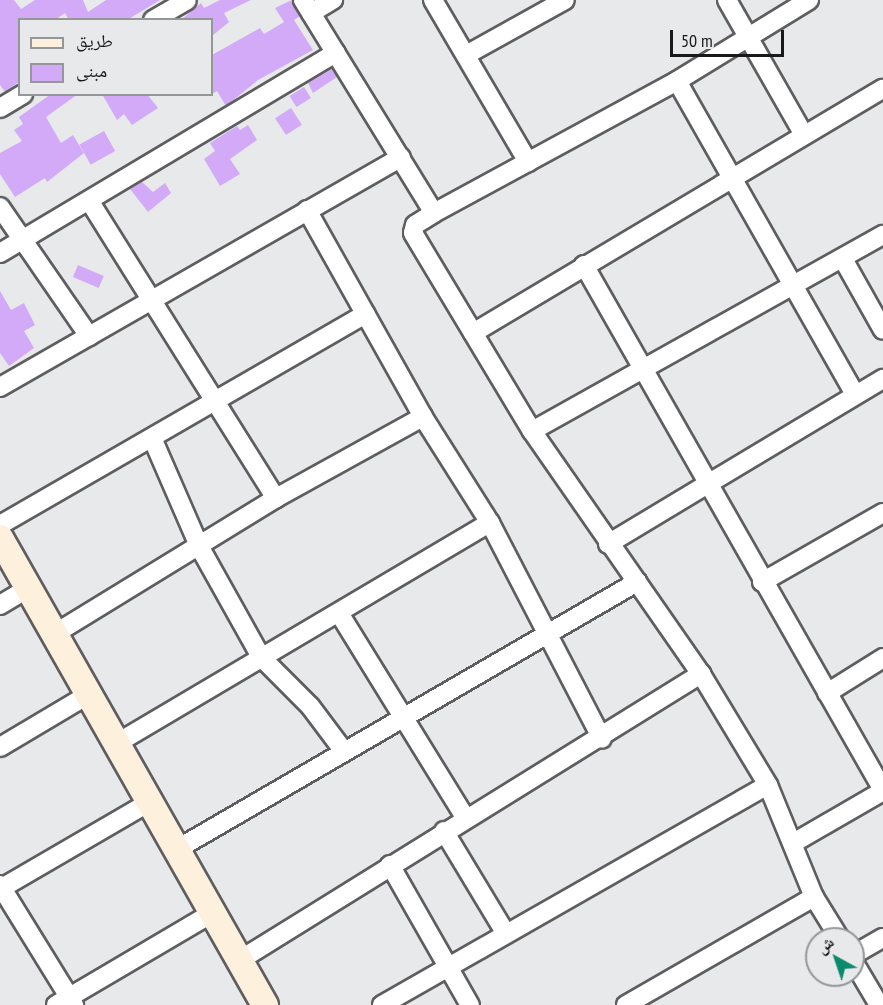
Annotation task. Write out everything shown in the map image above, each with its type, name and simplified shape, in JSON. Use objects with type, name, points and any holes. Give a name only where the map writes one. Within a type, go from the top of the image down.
[{"type":"street","points":[[156,18],[187,0]]},
{"type":"street","points":[[333,0],[307,6],[434,213]]},
{"type":"street","points":[[433,0],[528,162]]},
{"type":"street","points":[[466,55],[565,0]]},
{"type":"street","points":[[727,0],[804,135]]},
{"type":"street","points":[[809,0],[677,81],[434,213],[415,225],[415,241],[532,430],[608,544],[701,674],[768,785],[795,842],[814,897],[833,927]]},
{"type":"street","points":[[0,253],[90,202],[336,53]]},
{"type":"street","points":[[677,81],[731,181],[855,394]]},
{"type":"street","points":[[473,333],[883,89]]},
{"type":"street","points":[[0,108],[20,96]]},
{"type":"street","points":[[0,387],[153,297],[401,157]]},
{"type":"street","points":[[90,202],[153,297],[276,498]]},
{"type":"street","points":[[0,207],[89,336]]},
{"type":"street","points":[[307,210],[423,417],[490,524],[602,739]]},
{"type":"street","points":[[532,430],[646,366],[794,288],[883,235]]},
{"type":"street","points":[[843,259],[883,330]]},
{"type":"street","points":[[584,265],[646,366],[762,582],[883,791],[795,842]]},
{"type":"street","points":[[0,525],[153,440],[366,314]]},
{"type":"street","points":[[608,544],[883,379]]},
{"type":"street","points":[[56,633],[276,498],[423,417]]},
{"type":"street","points":[[153,440],[199,546],[261,657],[310,706],[343,750]]},
{"type":"street","points":[[762,582],[883,513]]},
{"type":"street","points":[[119,742],[490,524]]},
{"type":"street","points":[[0,538],[153,800],[265,1005]]},
{"type":"street","points":[[179,848],[343,750],[637,582]]},
{"type":"street","points":[[0,605],[30,587]]},
{"type":"street","points":[[339,613],[404,715],[466,819]]},
{"type":"street","points":[[827,693],[883,658]]},
{"type":"street","points":[[240,960],[444,831],[602,739],[701,674]]},
{"type":"street","points":[[0,747],[91,693]]},
{"type":"street","points":[[382,1005],[447,964],[768,785]]},
{"type":"street","points":[[153,800],[1,887],[66,1002],[214,912]]},
{"type":"street","points":[[444,831],[505,932]]},
{"type":"street","points":[[390,865],[470,1005]]},
{"type":"street","points":[[626,1005],[814,897]]},
{"type":"street","points":[[865,948],[883,938]]},
{"type":"street","points":[[865,981],[879,1005]]},
{"type":"building","points":[[0,0],[14,0],[21,9],[35,0],[83,0],[88,12],[106,0],[160,0],[130,18],[68,18],[65,13],[58,18],[18,18],[18,82],[5,92],[0,85]]},
{"type":"building","points":[[220,0],[251,0],[224,13],[229,22],[213,35],[213,18],[183,18],[201,3],[204,8]]},
{"type":"building","points":[[292,0],[300,16],[294,20],[313,50],[258,80],[226,106],[217,91],[213,93],[213,54],[260,28],[264,34],[284,22],[275,8]]},
{"type":"building","points":[[332,69],[337,77],[313,93],[308,83]]},
{"type":"building","points":[[304,87],[311,98],[296,107],[290,96]]},
{"type":"building","points":[[48,96],[75,96],[46,117],[61,143],[73,135],[84,153],[47,182],[45,178],[15,197],[0,174],[0,153],[22,141],[14,130],[23,124],[19,117]]},
{"type":"building","points":[[103,96],[149,96],[158,108],[132,125],[124,114],[117,120]]},
{"type":"building","points":[[291,108],[302,125],[286,135],[275,118]]},
{"type":"building","points":[[248,125],[257,140],[230,159],[240,174],[220,186],[204,159],[215,151],[210,143],[237,126],[240,130]]},
{"type":"building","points":[[104,131],[115,151],[91,165],[80,145]]},
{"type":"building","points":[[142,182],[153,192],[165,183],[171,193],[148,212],[130,189]]},
{"type":"building","points":[[78,265],[104,276],[99,288],[73,277]]},
{"type":"building","points":[[0,291],[11,310],[24,303],[35,325],[24,331],[34,348],[9,366],[0,353]]}]
